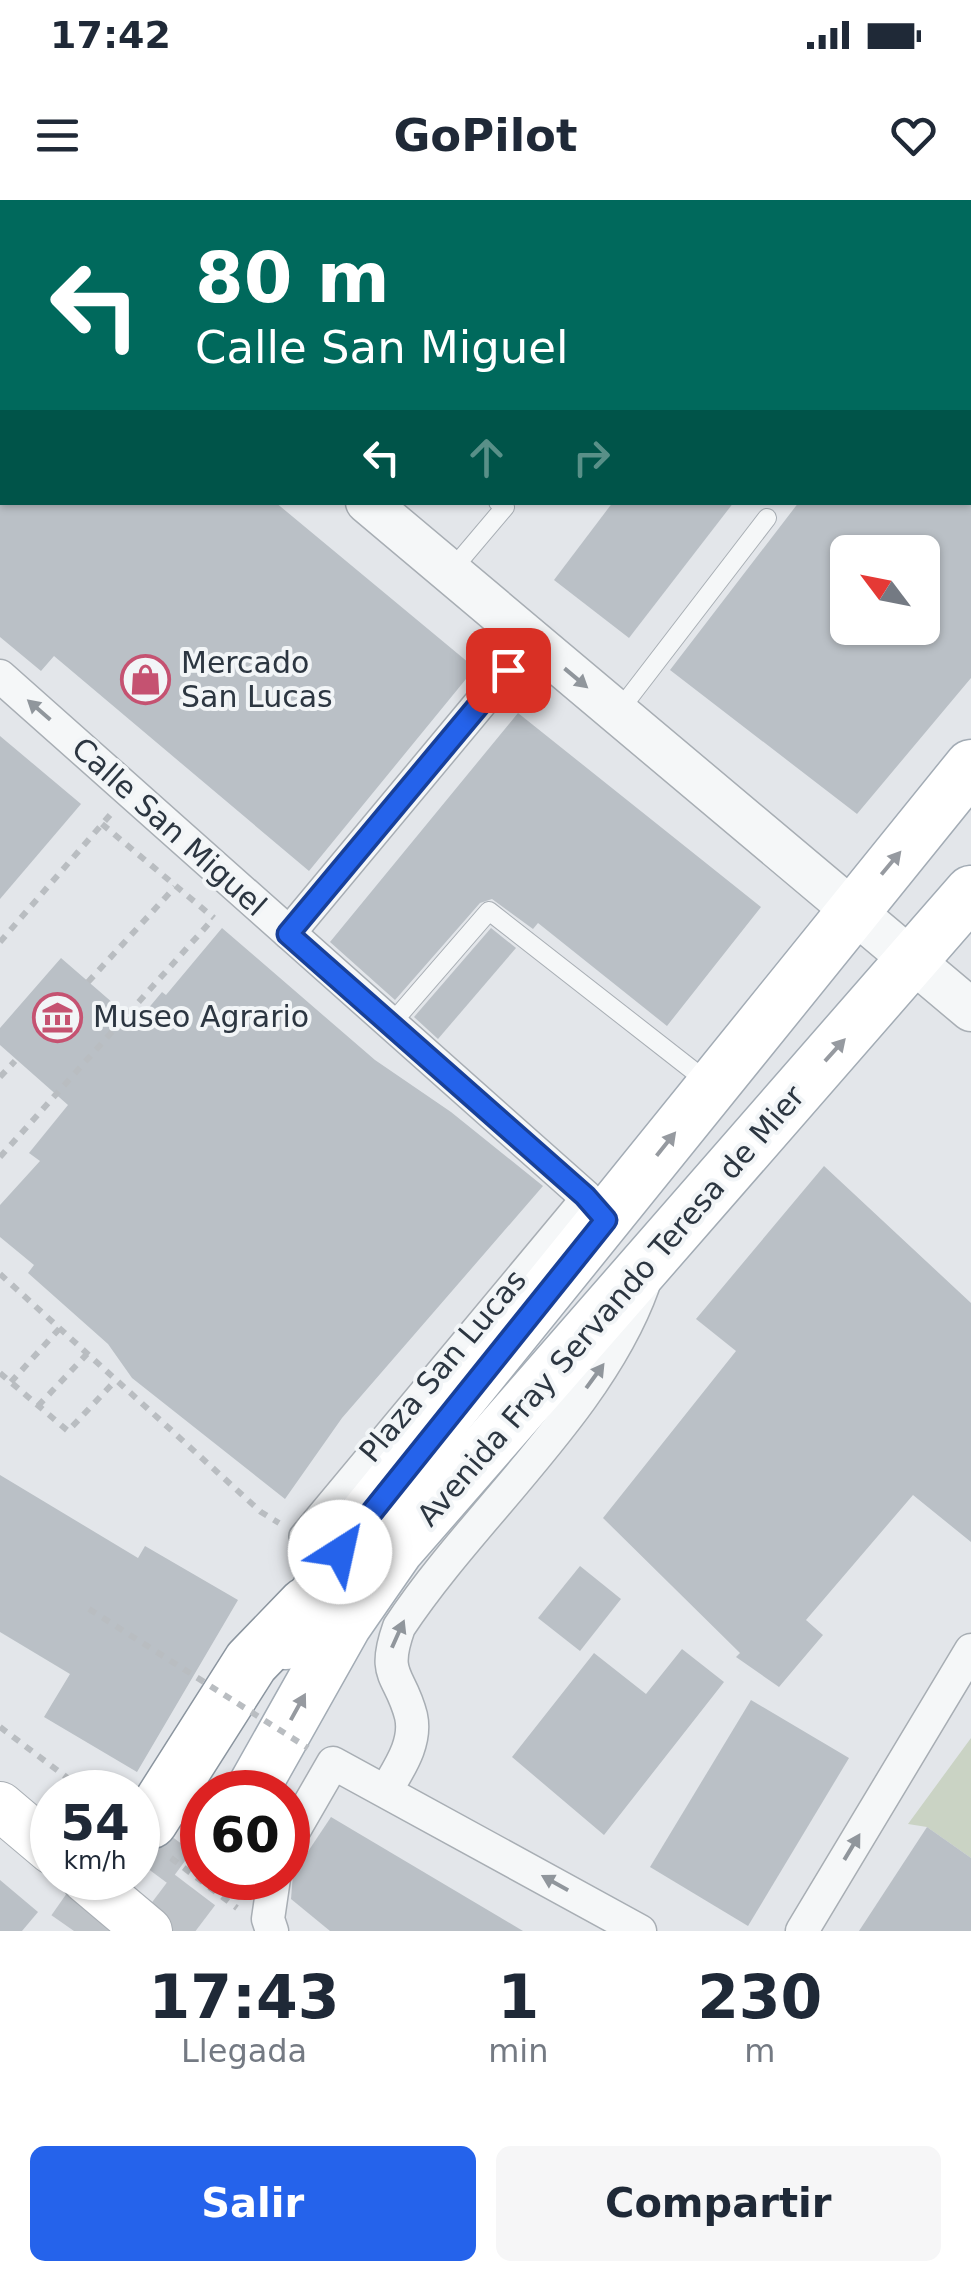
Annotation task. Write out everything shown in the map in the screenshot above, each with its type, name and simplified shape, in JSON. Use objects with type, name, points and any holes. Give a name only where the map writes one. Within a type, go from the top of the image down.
[{"type":"highway","points":[[163,1837],[251,1662],[306,1605]]},
{"type":"main road","name":"Avenida Fray Servando Teresa de Mier","points":[[306,1605],[358,1526],[595,1208],[712,1086],[971,766]]},
{"type":"main road","name":"Avenida Fray Servando Teresa de Mier","points":[[263,1770],[344,1625],[397,1550],[971,892]]},
{"type":"main road","points":[[111,1900],[148,1931]]},
{"type":"street","points":[[372,505],[971,1010]]},
{"type":"street","points":[[288,934],[532,641]]},
{"type":"street","name":"Calle San Miguel","points":[[0,676],[595,1208]]},
{"type":"street","name":"Plaza San Lucas","points":[[302,1536],[595,1208]]},
{"type":"street","points":[[387,1789],[409,1751],[411,1717],[391,1670],[390,1651],[399,1627],[599,1373],[630,1322],[654,1254]]},
{"type":"street","points":[[802,1931],[971,1650]]},
{"type":"street","points":[[310,1803],[333,1763],[387,1789],[640,1931]]},
{"type":"street","points":[[271,1900],[268,1919],[272,1931]]},
{"type":"lane","points":[[450,572],[505,507],[502,505]]},
{"type":"lane","points":[[617,712],[767,518]]},
{"type":"lane","points":[[391,1024],[489,911],[712,1086]]},
{"type":"path","points":[[0,942],[130,791]]},
{"type":"path","points":[[0,1156],[215,917],[102,824]]},
{"type":"path","points":[[88,982],[175,887]]},
{"type":"path","points":[[0,1077],[15,1062]]},
{"type":"path","points":[[1,1277],[261,1512],[302,1536]]},
{"type":"path","points":[[11,1382],[60,1328]]},
{"type":"path","points":[[38,1406],[87,1354]]},
{"type":"path","points":[[0,1373],[68,1431],[116,1380]]},
{"type":"path","points":[[89,1609],[308,1748]]},
{"type":"path","points":[[0,1727],[57,1770]]},
{"type":"path","points":[[163,1837],[244,1914]]},
{"type":"green space","points":[[971,1738],[971,1858],[927,1827],[908,1824]]},
{"type":"building","name":"Mercado San Lucas","points":[[0,505],[279,505],[475,668],[309,871],[54,656],[41,671],[0,637]]},
{"type":"building","points":[[611,505],[732,505],[629,638],[554,580]]},
{"type":"building","points":[[797,505],[971,505],[971,678],[857,814],[670,670]]},
{"type":"building","points":[[518,713],[761,907],[667,1026],[538,923],[533,929],[492,899],[480,903],[395,1000],[330,942]]},
{"type":"building","points":[[0,736],[81,804],[0,899]]},
{"type":"building","points":[[222,928],[375,1060],[451,1112],[543,1186],[342,1418],[285,1499],[132,1378],[108,1344],[28,1273],[34,1265],[0,1237],[0,1205],[40,1161],[29,1153],[68,1105],[0,1045],[0,1028],[61,958],[136,1023],[162,992],[166,995]]},
{"type":"building","points":[[491,928],[516,948],[438,1039],[414,1017]]},
{"type":"building","points":[[824,1166],[971,1303],[971,1542],[913,1495],[806,1620],[823,1635],[779,1687],[736,1657],[740,1653],[603,1518],[736,1351],[696,1319]]},
{"type":"building","points":[[0,1475],[138,1558],[145,1546],[238,1600],[138,1770],[44,1717],[70,1674],[0,1632]]},
{"type":"building","points":[[580,1566],[621,1599],[580,1651],[538,1618]]},
{"type":"building","points":[[682,1649],[724,1682],[604,1835],[512,1757],[594,1653],[646,1694]]},
{"type":"building","points":[[751,1700],[849,1758],[748,1926],[650,1867]]},
{"type":"building","points":[[331,1817],[523,1931],[330,1931],[292,1900],[310,1900],[310,1848]]},
{"type":"building","points":[[927,1827],[971,1858],[971,1931],[859,1931]]},
{"type":"building","points":[[0,1880],[38,1912],[22,1931],[0,1931]]},
{"type":"tunnel","points":[[101,1931],[171,1836]]},
{"type":"tunnel","points":[[74,1931],[96,1900]]},
{"type":"tunnel","points":[[163,1931],[186,1900]]},
{"type":"place","name":"Mercado San Lucas","points":[[146,680]]},
{"type":"place","name":"Museo Agrario","points":[[58,1017]]},
{"type":"route","points":[[340,1552],[606,1220],[585,1196],[288,934],[508,670]]}]
